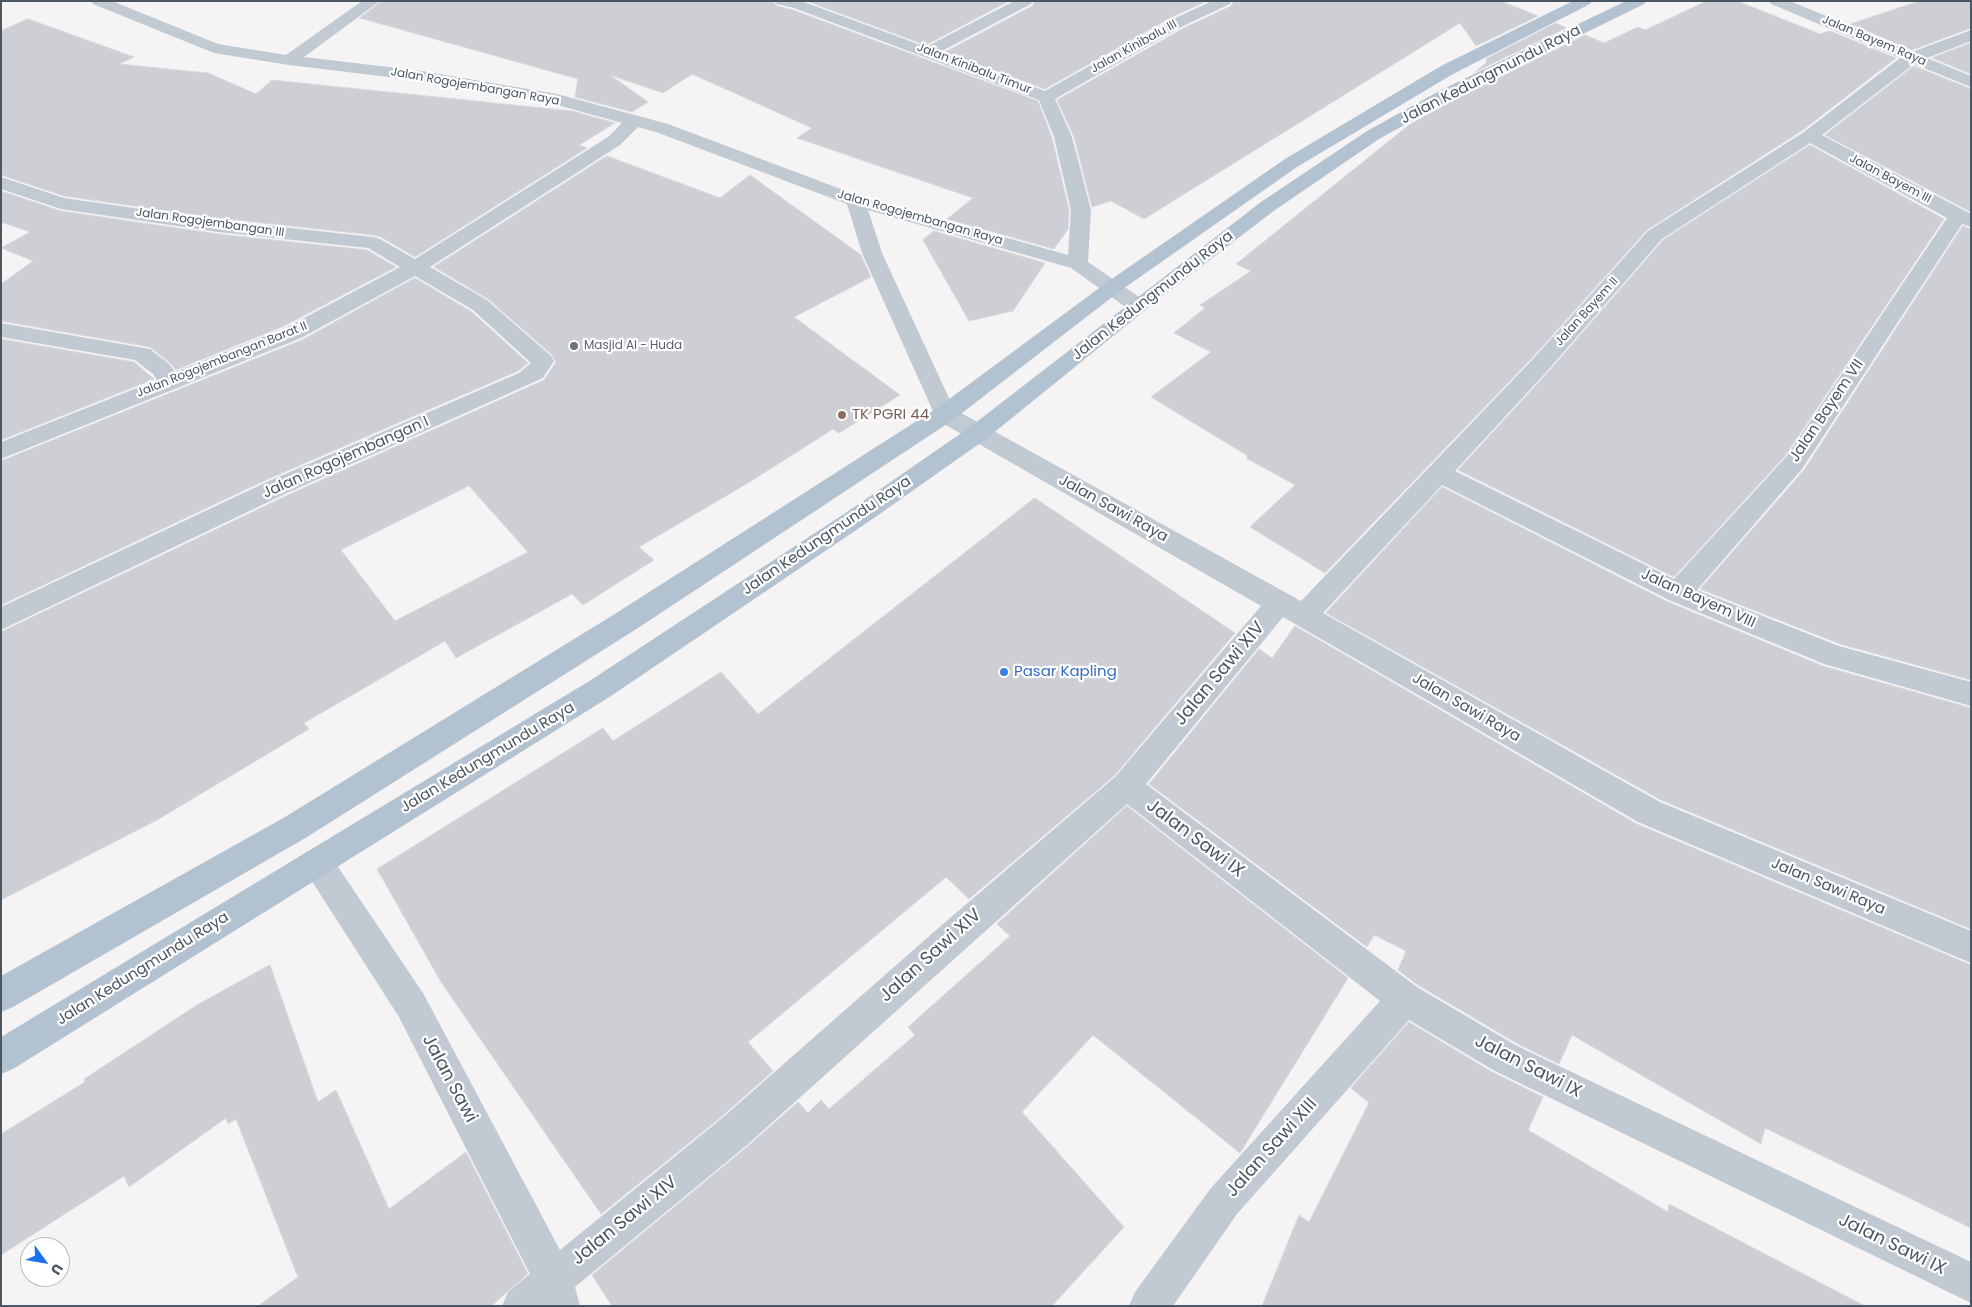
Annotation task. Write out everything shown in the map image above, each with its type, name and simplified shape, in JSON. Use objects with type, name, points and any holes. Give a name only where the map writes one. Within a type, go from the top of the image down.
[{"type":"main road","name":"Jalan Kedungmundu Raya","points":[[1,995],[296,827],[628,620],[945,414],[1113,287],[1292,163],[1346,129],[1447,70],[1585,1]]},
{"type":"main road","name":"Jalan Kedungmundu Raya","points":[[1,1056],[601,688],[865,512],[978,433],[1268,206],[1374,135],[1447,94],[1639,1]]},
{"type":"street","name":"Jalan Rogojembangan Raya","points":[[98,1],[214,48],[289,60],[422,76],[542,96],[662,128],[855,201],[1078,264]]},
{"type":"street","points":[[289,60],[373,1]]},
{"type":"street","points":[[928,52],[1026,1]]},
{"type":"street","name":"Jalan Kinibalu III","points":[[1046,97],[1176,23],[1225,1]]},
{"type":"street","name":"Jalan Bayem Raya","points":[[1776,1],[1971,82]]},
{"type":"street","name":"Jalan Kinibalu Timur","points":[[795,2],[1046,97],[1063,138],[1081,210],[1078,264]]},
{"type":"street","name":"Jalan Bayem II","points":[[1291,609],[1360,558],[1540,364],[1655,236],[1740,179],[1810,136],[1912,58],[1971,36]]},
{"type":"street","name":"Jalan Rogojembangan Barat II","points":[[1,451],[293,332],[416,267],[614,141],[634,121]]},
{"type":"street","name":"Jalan Bayem III","points":[[1810,136],[1964,218]]},
{"type":"street","name":"Jalan Rogojembangan III","points":[[1,183],[61,203],[218,226],[373,243],[416,267]]},
{"type":"street","points":[[855,201],[872,253],[945,414]]},
{"type":"street","name":"Jalan Bayem VII","points":[[1678,593],[1794,463],[1926,260],[1964,218]]},
{"type":"street","points":[[1078,264],[1138,306]]},
{"type":"street","name":"Jalan Rogojembangan I","points":[[1,619],[278,487],[527,378],[542,367],[543,361],[480,305],[416,267]]},
{"type":"street","points":[[1,330],[142,354],[161,369],[169,381]]},
{"type":"street","name":"Jalan Sawi Raya","points":[[945,414],[1649,812],[1971,947]]},
{"type":"street","name":"Jalan Bayem VIII","points":[[1438,474],[1678,593],[1834,656],[1971,694]]},
{"type":"street","name":"Jalan Sawi XIV","points":[[522,1306],[557,1293],[955,934],[1126,786],[1291,609]]},
{"type":"street","name":"Jalan Sawi IX","points":[[1126,786],[1405,999],[1505,1058],[1971,1283]]},
{"type":"street","name":"Jalan Sawi","points":[[317,862],[410,1005],[557,1293]]},
{"type":"street","name":"Jalan Sawi XIII","points":[[1157,1303],[1224,1201],[1405,999]]},
{"type":"building","points":[[382,1],[773,1],[777,6],[793,10],[1038,101],[1052,138],[1069,210],[1068,229],[1054,249],[947,219],[973,198],[797,138],[812,128],[692,74],[663,93],[610,75],[648,102],[632,112],[575,97],[578,79],[360,18]]},
{"type":"building","points":[[807,1],[1009,1],[926,45]]},
{"type":"building","points":[[1035,1],[1207,1],[1170,18],[1045,89],[945,52],[1032,6]]},
{"type":"building","points":[[1234,1],[1501,1],[1538,16],[1476,46],[1460,23],[1144,219],[1111,201],[1092,207],[1074,137],[1057,100],[1184,28],[1231,6]]},
{"type":"building","points":[[1707,1],[1737,1],[1820,34],[1830,31],[1896,58],[1803,130],[1647,230],[1532,358],[1325,573],[1250,527],[1295,485],[1246,458],[1248,456],[1151,397],[1211,352],[1174,333],[1205,308],[1200,305],[1251,271],[1236,264],[1409,125],[1454,100],[1585,35],[1604,43],[1638,27],[1645,30]]},
{"type":"building","points":[[1920,1],[1971,1],[1971,28],[1912,50],[1851,24]]},
{"type":"building","points":[[28,19],[134,57],[119,64],[208,73],[256,94],[272,80],[572,111],[615,123],[579,145],[587,148],[415,257],[381,237],[373,235],[218,218],[64,196],[1,175],[1,31]]},
{"type":"building","points":[[1556,23],[1566,28],[1475,72],[1487,62],[1486,59]]},
{"type":"building","points":[[1971,43],[1971,74],[1932,58]]},
{"type":"building","points":[[1914,66],[1971,89],[1971,212],[1825,135]]},
{"type":"building","points":[[1810,145],[1944,219],[1785,456],[1674,577],[1458,470],[1550,370],[1663,240]]},
{"type":"building","points":[[607,156],[720,198],[750,175],[861,255],[871,277],[794,317],[900,395],[839,433],[833,429],[748,483],[639,547],[654,560],[583,605],[572,594],[456,658],[445,641],[304,723],[309,729],[157,820],[1,900],[1,632],[288,495],[544,380],[556,362],[552,355],[488,299],[434,267]],"holes":[[[469,486],[528,552],[395,621],[341,550]]]},
{"type":"building","points":[[1,191],[61,211],[218,234],[367,250],[396,267],[284,326],[176,370],[150,347],[1,321],[1,284],[33,261],[1,248],[30,232],[1,222]]},
{"type":"building","points":[[1963,226],[1971,229],[1971,680],[1840,644],[1700,589],[1804,470]]},
{"type":"building","points":[[934,231],[1045,263],[1013,311],[969,321],[923,240]]},
{"type":"building","points":[[415,278],[472,312],[528,363],[518,371],[268,479],[1,605],[1,461],[302,340]]},
{"type":"building","points":[[1,339],[134,362],[154,379],[1,440]]},
{"type":"building","points":[[1442,487],[1668,602],[1823,666],[1971,708],[1971,929],[1661,800],[1326,613]]},
{"type":"building","points":[[1035,498],[1235,633],[1114,776],[969,899],[946,877],[748,1042],[773,1071],[720,1118],[601,1214],[441,982],[377,869],[603,728],[613,741],[721,672],[758,714]]},
{"type":"building","points":[[1295,626],[1637,824],[1971,965],[1971,1228],[1765,1128],[1761,1144],[1572,1035],[1559,1064],[1518,1044],[1418,985],[1398,970],[1406,951],[1374,935],[1367,947],[1149,784],[1259,649],[1272,658]]},
{"type":"building","points":[[1127,806],[1348,978],[1240,1153],[1093,1035],[1022,1112],[1124,1227],[1052,1306],[612,1306],[592,1275],[748,1146],[798,1102],[808,1113],[821,1100],[829,1109],[915,1035],[908,1027],[1010,936],[997,924]]},
{"type":"building","points":[[270,965],[318,1102],[336,1090],[389,1209],[466,1152],[528,1274],[491,1306],[258,1306],[298,1277],[236,1119],[228,1124],[226,1118],[129,1187],[124,1176],[29,1237],[20,1237],[20,1243],[1,1255],[1,1134],[85,1082],[84,1079],[197,1005]]},
{"type":"building","points":[[1409,1022],[1492,1072],[1543,1097],[1528,1130],[1668,1212],[1669,1204],[1865,1306],[1262,1306],[1299,1215],[1309,1222],[1369,1103],[1351,1088]]},
{"type":"place","name":"Masjid Al - Huda","points":[[574,346]]},
{"type":"place","name":"TK PGRI 44","points":[[842,415]]},
{"type":"place","name":"Pasar Kapling","points":[[1004,672]]}]
